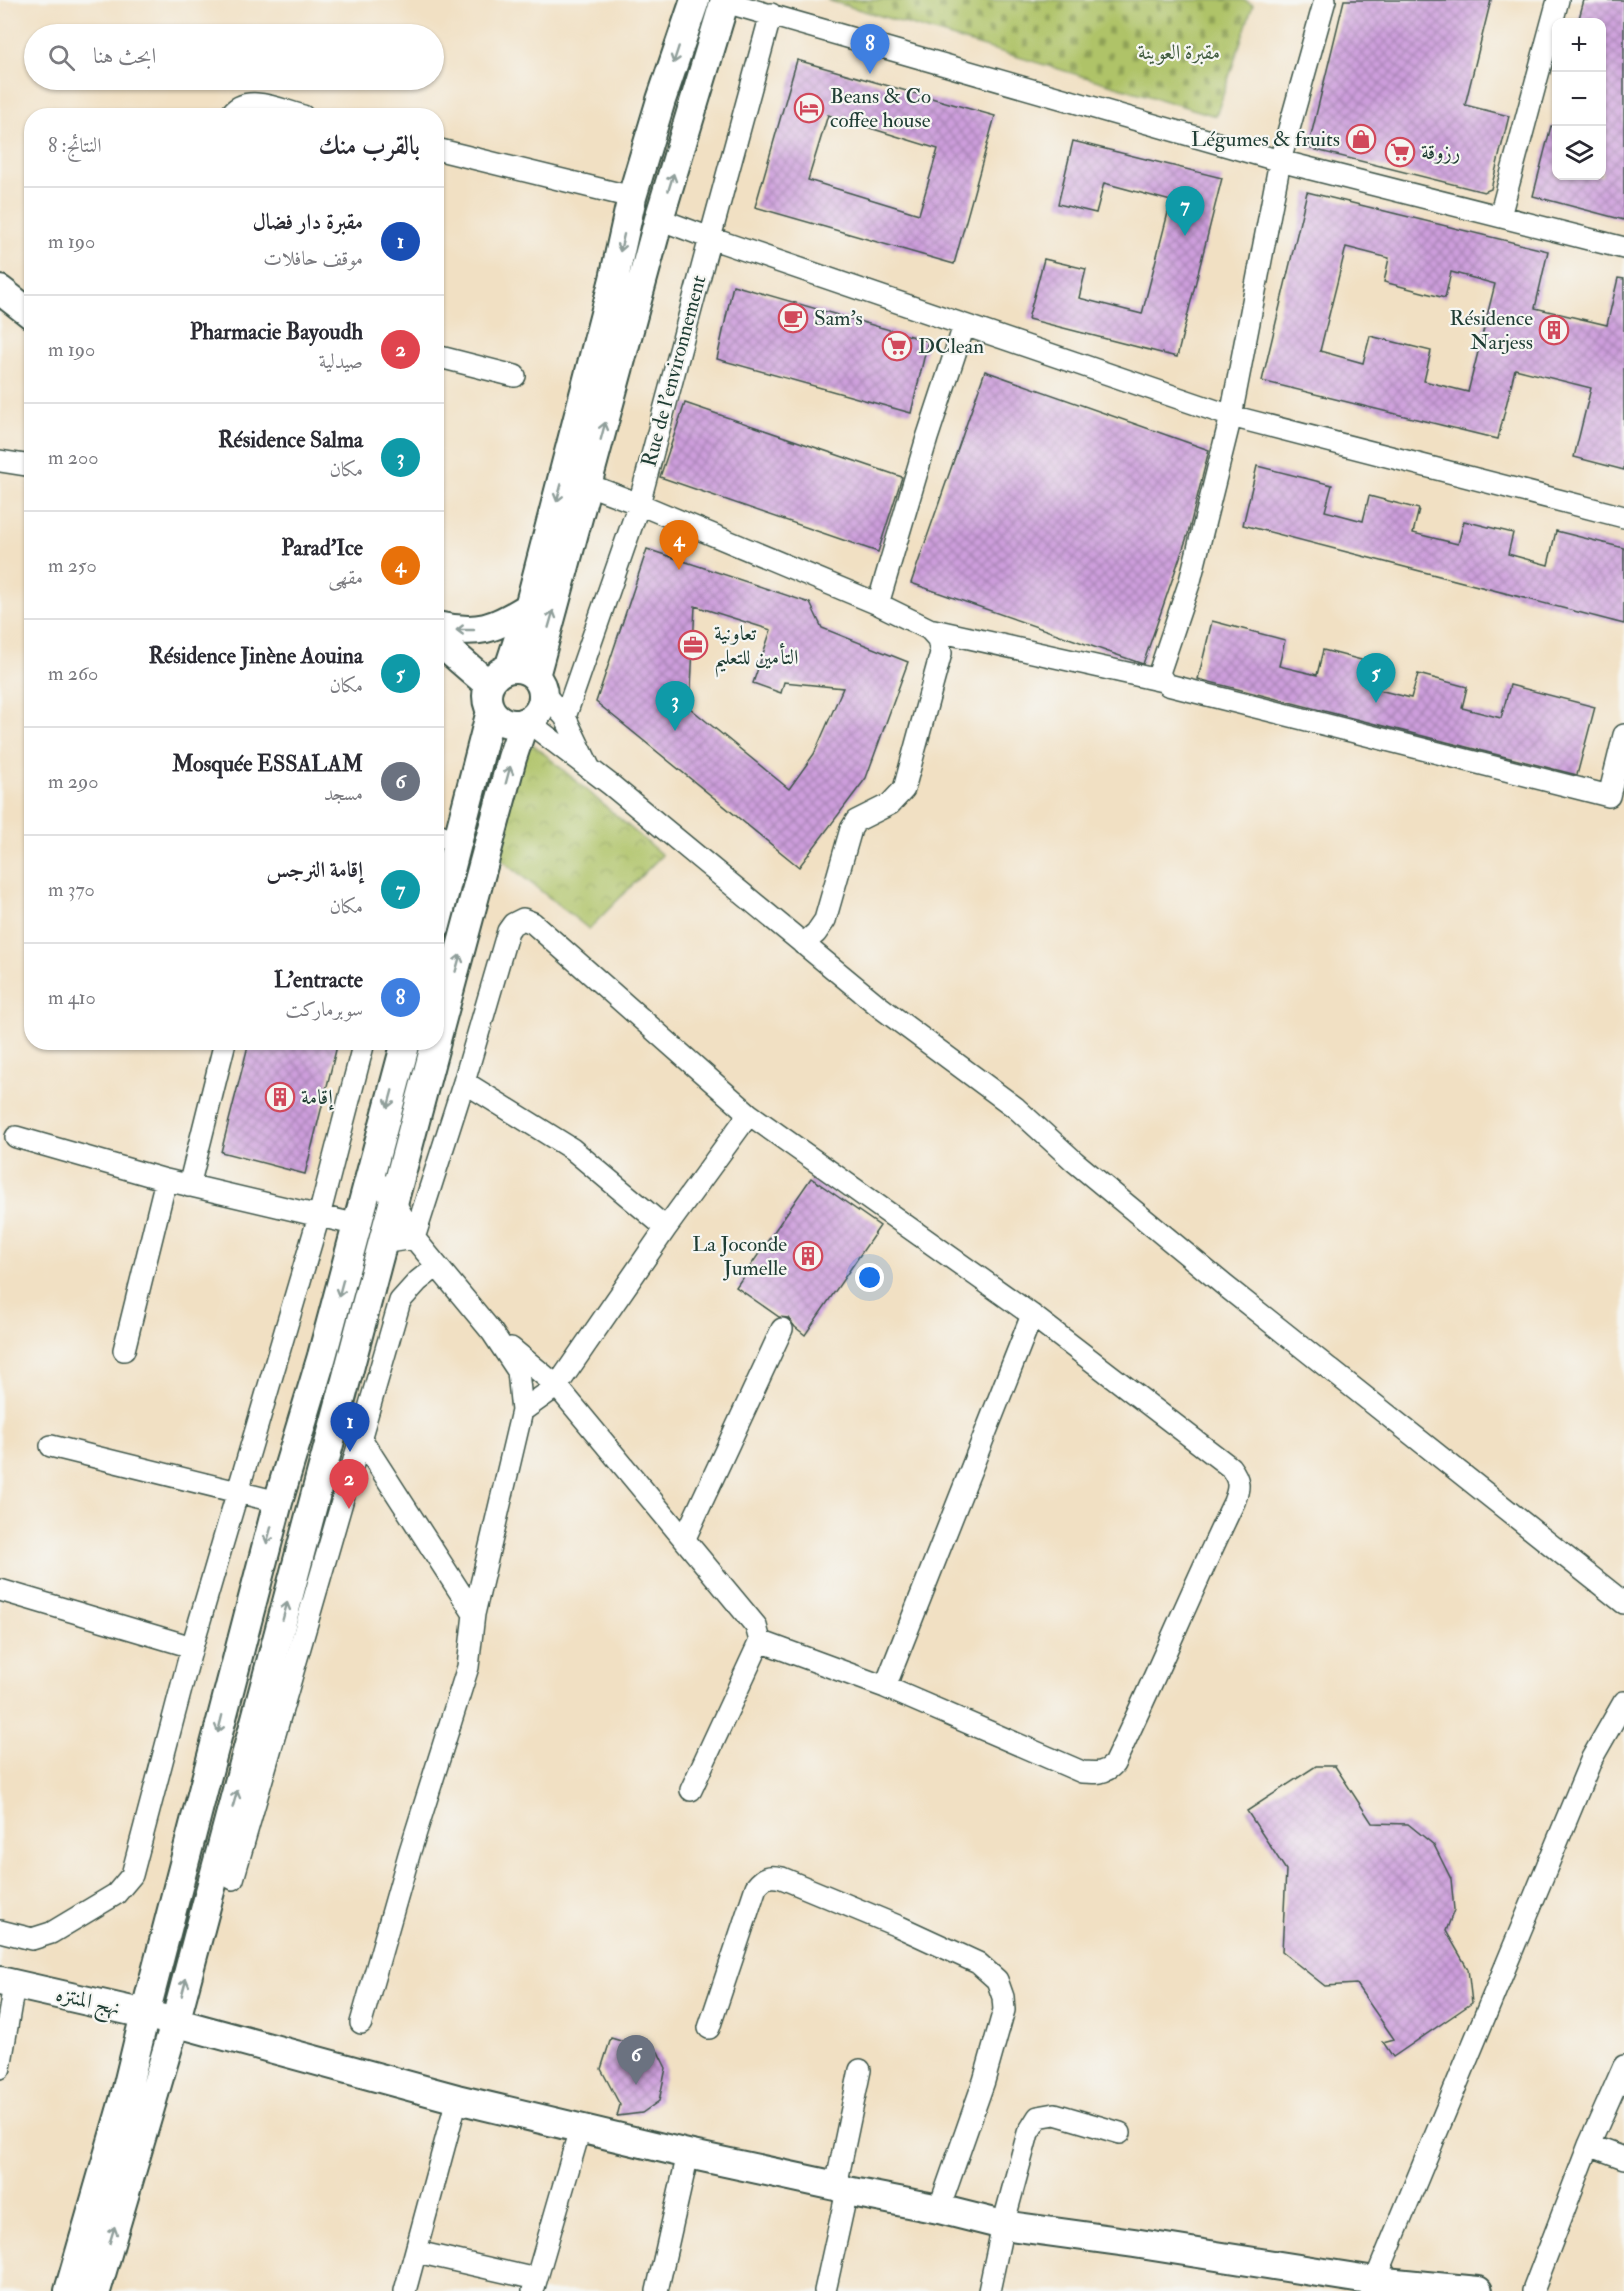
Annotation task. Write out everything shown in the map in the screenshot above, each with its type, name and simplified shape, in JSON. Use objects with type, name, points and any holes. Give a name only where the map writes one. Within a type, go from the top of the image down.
[{"type":"main road","points":[[444,644],[514,686],[542,704],[537,714],[526,722],[515,724],[506,722],[514,686],[529,607],[614,279],[632,197],[661,100],[695,0]]},
{"type":"main road","points":[[444,862],[447,838],[514,686],[589,485],[659,219],[725,1]]},
{"type":"main road","points":[[0,290],[24,309]]},
{"type":"main road","points":[[444,628],[460,631],[483,629],[501,624],[529,607]]},
{"type":"main road","points":[[444,1011],[512,758],[526,722]]},
{"type":"main road","points":[[69,2291],[125,2097],[278,1502],[322,1356],[404,1050]]},
{"type":"main road","points":[[96,2291],[175,2023],[434,1050]]},
{"type":"main road","name":"نهج المنتزه","points":[[7,1983],[145,2014],[457,2099],[580,2129],[1003,2225],[1375,2281],[1476,2291]]},
{"type":"street","points":[[1324,0],[1280,161],[1231,416],[1190,581],[1159,673],[1168,685],[1617,798],[1624,735]]},
{"type":"street","points":[[1500,216],[1557,0]]},
{"type":"street","points":[[725,1],[1280,161],[1624,248]]},
{"type":"street","name":"Rue de l'environnement","points":[[565,717],[639,504],[771,14]]},
{"type":"street","points":[[236,108],[251,102],[273,108]]},
{"type":"street","points":[[444,151],[632,197]]},
{"type":"street","points":[[659,219],[964,326],[1231,416],[1624,517]]},
{"type":"street","points":[[878,604],[924,447],[964,326]]},
{"type":"street","points":[[444,358],[515,376]]},
{"type":"street","points":[[0,461],[24,465]]},
{"type":"street","points":[[589,485],[878,604],[929,629],[1163,681]]},
{"type":"street","points":[[803,944],[816,933],[825,920],[850,830],[856,821],[890,804],[904,789],[941,653],[938,639],[929,629]]},
{"type":"street","points":[[514,686],[565,717],[591,770]]},
{"type":"street","points":[[526,722],[591,770],[880,1007],[1016,1108],[1075,1162],[1224,1285],[1624,1604]]},
{"type":"street","points":[[414,1238],[464,1082],[508,931],[513,924],[523,919],[533,923],[749,1114],[1032,1315],[1230,1467],[1237,1475],[1240,1488],[1188,1597],[1142,1707],[1114,1764],[1107,1771],[1082,1772],[885,1687],[760,1641]]},
{"type":"street","points":[[189,1186],[223,1050]]},
{"type":"street","points":[[0,1931],[32,1939],[51,1933],[116,1894],[132,1875],[192,1647],[319,1216],[362,1050]]},
{"type":"street","points":[[464,1082],[572,1149],[666,1228]]},
{"type":"street","points":[[522,1411],[557,1386],[666,1228],[749,1114]]},
{"type":"street","points":[[16,1137],[189,1186],[358,1225]]},
{"type":"street","points":[[361,2023],[410,1851],[468,1667],[474,1614],[522,1411],[518,1371],[492,1332],[414,1238],[393,1199],[370,1174]]},
{"type":"street","points":[[124,1350],[166,1180]]},
{"type":"street","points":[[381,1244],[414,1238]]},
{"type":"street","points":[[233,1879],[400,1301],[413,1286],[437,1266]]},
{"type":"street","points":[[885,1687],[1032,1315]]},
{"type":"street","points":[[685,1538],[782,1329]]},
{"type":"street","points":[[492,1332],[557,1386],[756,1626],[760,1641],[692,1790]]},
{"type":"street","points":[[360,1437],[474,1614]]},
{"type":"street","points":[[51,1446],[278,1502]]},
{"type":"street","points":[[0,1590],[192,1647]]},
{"type":"street","points":[[1375,2281],[1483,2026],[1592,1758],[1624,1702]]},
{"type":"street","points":[[709,2028],[756,1887],[763,1878],[773,1876],[782,1878],[900,1927],[978,1963],[997,1980],[1003,1997],[1004,2010],[984,2081],[939,2209]]},
{"type":"street","points":[[0,2068],[7,1983]]},
{"type":"street","points":[[1533,2291],[1589,2145],[1624,2066]]},
{"type":"street","points":[[825,2291],[860,2070]]},
{"type":"street","points":[[405,2291],[457,2099]]},
{"type":"street","points":[[989,2291],[1003,2225],[1028,2133],[1038,2117],[1055,2114],[1120,2133]]},
{"type":"street","points":[[417,2252],[535,2285],[580,2129]]},
{"type":"street","points":[[1589,2145],[1624,2158]]},
{"type":"street","points":[[657,2291],[688,2154]]},
{"type":"green space","name":"مقبرة العوينة","points":[[827,0],[1243,0],[1253,5],[1216,116]]},
{"type":"green space","points":[[526,738],[662,855],[589,929],[493,853]]},
{"type":"building","points":[[1344,0],[1491,0],[1465,105],[1509,116],[1491,189],[1484,192],[1308,148]]},
{"type":"building","points":[[1584,0],[1624,0],[1624,220],[1533,196],[1551,126],[1552,180],[1606,180],[1606,18],[1579,18]]},
{"type":"building","points":[[797,60],[995,116],[954,264],[755,207]],"holes":[[[828,115],[938,149],[919,214],[808,180]]]},
{"type":"building","points":[[1073,141],[1222,178],[1177,357],[1028,319],[1044,259],[1086,269],[1079,298],[1142,314],[1171,201],[1104,183],[1096,213],[1058,204]]},
{"type":"building","name":"Résidence Narjess","points":[[1307,192],[1548,251],[1535,308],[1607,325],[1618,278],[1624,279],[1624,470],[1574,457],[1591,388],[1515,369],[1498,439],[1262,381]],"holes":[[[1346,247],[1389,258],[1384,282],[1445,298],[1451,272],[1495,284],[1468,392],[1424,381],[1431,351],[1370,336],[1363,363],[1320,351]]]},
{"type":"building","points":[[733,285],[928,341],[911,413],[717,359]]},
{"type":"building","points":[[985,371],[1209,450],[1188,534],[1143,664],[911,583]]},
{"type":"building","points":[[685,403],[902,477],[878,552],[660,477]]},
{"type":"building","points":[[1257,466],[1332,485],[1325,511],[1363,521],[1369,496],[1419,509],[1413,533],[1458,544],[1464,521],[1513,533],[1508,554],[1548,565],[1556,531],[1624,548],[1624,624],[1243,525]]},
{"type":"building","points":[[647,549],[810,603],[822,628],[908,662],[866,778],[799,867],[596,702]],"holes":[[[695,606],[771,630],[753,683],[781,693],[784,682],[843,688],[814,754],[789,789],[690,708]]]},
{"type":"building","points":[[1212,621],[1285,640],[1279,666],[1317,675],[1323,650],[1373,663],[1367,687],[1411,698],[1418,674],[1467,687],[1462,708],[1501,718],[1510,685],[1595,707],[1577,775],[1198,679]]},
{"type":"building","name":"إقامة","points":[[247,1050],[336,1050],[305,1174],[221,1152]]},
{"type":"building","name":"La Joconde Jumelle","points":[[811,1178],[880,1226],[805,1335],[788,1318],[779,1317],[736,1287]]},
{"type":"building","points":[[1316,1766],[1335,1766],[1372,1823],[1408,1824],[1434,1845],[1451,1879],[1454,1910],[1446,1931],[1468,1969],[1472,2003],[1393,2057],[1383,2042],[1394,2039],[1356,1984],[1325,1986],[1282,1952],[1286,1870],[1247,1811]]},
{"type":"building","points":[[611,2038],[658,2052],[666,2068],[659,2101],[642,2113],[617,2116],[620,2105],[601,2069]]},
{"type":"place","name":"L'entracte","points":[[870,74]]},
{"type":"place","name":"Beans & Co coffee house","points":[[809,108]]},
{"type":"place","name":"Légumes & fruits","points":[[1361,139]]},
{"type":"place","name":"رزوقة","points":[[1400,152]]},
{"type":"place","name":"إقامة النرجس","points":[[1185,236]]},
{"type":"place","name":"Sam's","points":[[793,318]]},
{"type":"place","name":"Résidence Narjess","points":[[1554,330]]},
{"type":"place","name":"DClean","points":[[897,346]]},
{"type":"place","name":"Parad'Ice","points":[[679,570]]},
{"type":"place","name":"تعاونية التأمين للتعليم","points":[[693,645]]},
{"type":"place","name":"Résidence Jinène Aouina","points":[[1376,703]]},
{"type":"place","name":"Résidence Salma","points":[[675,731]]},
{"type":"place","name":"إقامة","points":[[280,1097]]},
{"type":"place","name":"La Joconde Jumelle","points":[[808,1256]]},
{"type":"place","name":"مقبرة دار فضال","points":[[350,1452]]},
{"type":"place","name":"Pharmacie Bayoudh","points":[[349,1509]]},
{"type":"place","name":"Mosquée ESSALAM","points":[[636,2085]]}]
